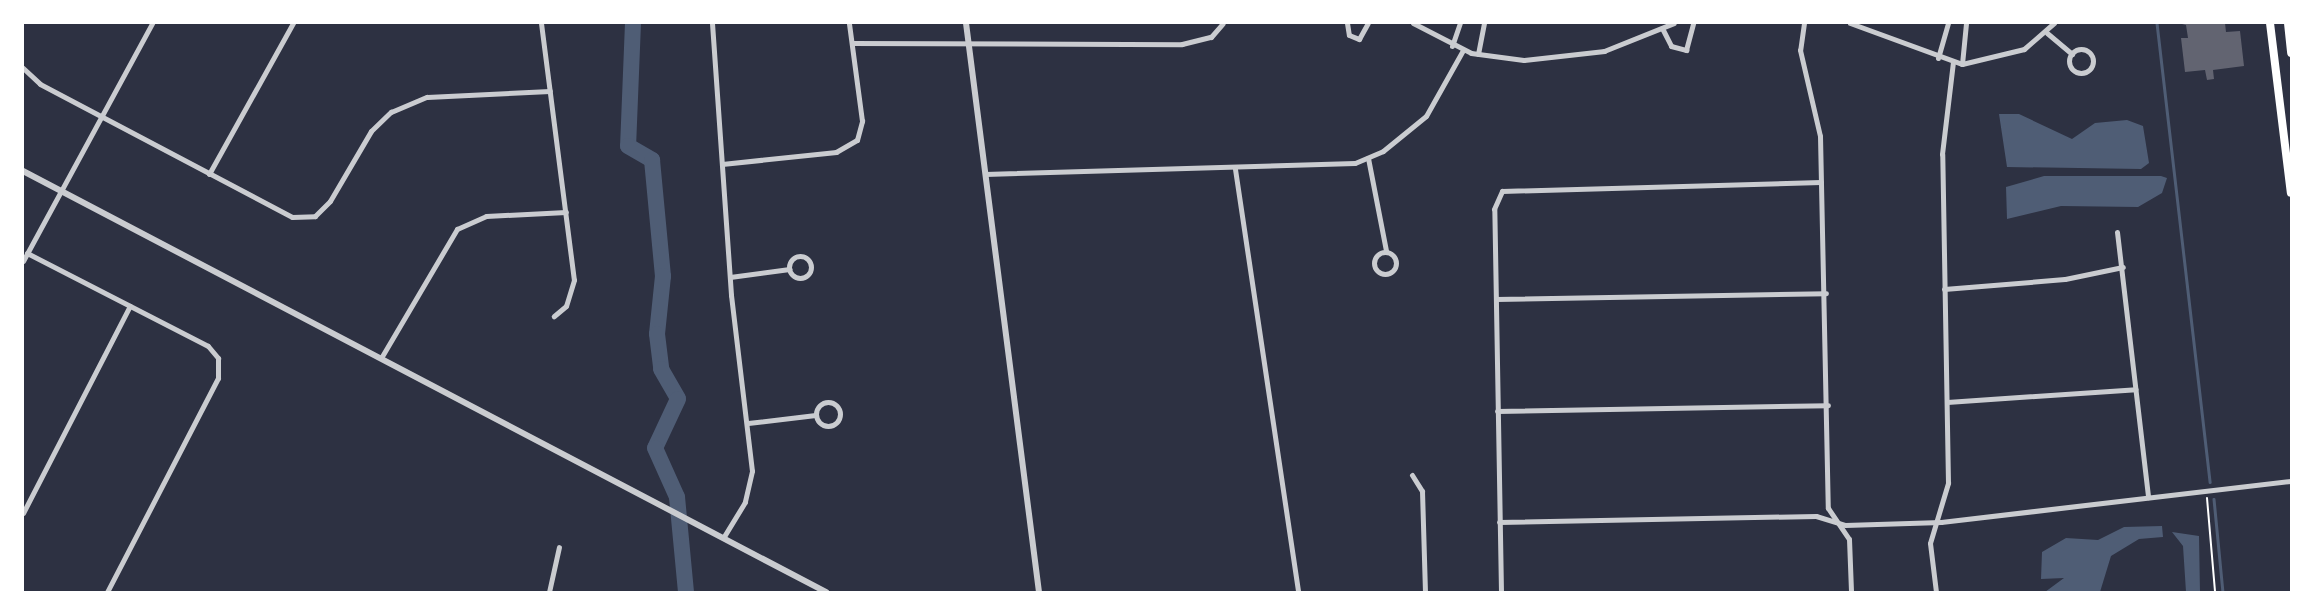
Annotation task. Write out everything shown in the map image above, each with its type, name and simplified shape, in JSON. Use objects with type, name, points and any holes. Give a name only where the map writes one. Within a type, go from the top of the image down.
[{"type":"main road","points":[[2270,23],[2287,118],[2291,193]]},
{"type":"main road","points":[[2288,23],[2291,53]]},
{"type":"street","points":[[23,261],[59,190],[152,23]]},
{"type":"street","points":[[209,174],[293,23]]},
{"type":"street","points":[[541,23],[566,212],[573,292],[554,316]]},
{"type":"street","points":[[712,23],[730,276],[748,423],[752,480],[723,538]]},
{"type":"street","points":[[722,164],[844,150],[861,132],[849,23]]},
{"type":"street","points":[[966,23],[1039,592]]},
{"type":"street","points":[[852,43],[1182,44],[1216,32],[1223,23]]},
{"type":"street","points":[[1347,23],[1349,36],[1359,39],[1368,23]]},
{"type":"street","points":[[1413,23],[1452,46],[1478,54],[1524,60],[1581,56],[1674,23]]},
{"type":"street","points":[[1452,46],[1460,23]]},
{"type":"street","points":[[1478,54],[1484,23]]},
{"type":"street","points":[[1662,28],[1671,46],[1686,50],[1693,23]]},
{"type":"street","points":[[1804,23],[1800,50],[1819,121],[1826,293],[1828,508],[1849,539],[1851,592]]},
{"type":"street","points":[[1850,23],[1938,58],[1962,64],[2002,59],[2047,33],[2054,23]]},
{"type":"street","points":[[1938,58],[1948,23]]},
{"type":"street","points":[[1962,64],[1966,23]]},
{"type":"street","points":[[2047,33],[2072,54],[2075,71],[2091,68],[2089,52],[2072,54]]},
{"type":"street","points":[[985,174],[1313,168],[1368,158],[1426,116],[1464,50]]},
{"type":"street","points":[[1936,592],[1930,543],[1941,522],[1948,483],[1942,141],[1954,62]]},
{"type":"street","points":[[23,68],[101,117],[292,217],[315,216],[370,131],[391,112],[427,97],[550,92]]},
{"type":"street","points":[[1368,158],[1386,251],[1396,266],[1384,274],[1374,262],[1386,251]]},
{"type":"street","points":[[1235,169],[1270,440],[1298,592]]},
{"type":"street","points":[[23,171],[826,592]]},
{"type":"street","points":[[1501,592],[1494,209],[1502,191],[1821,182]]},
{"type":"street","points":[[381,358],[457,229],[486,216],[566,212]]},
{"type":"street","points":[[2117,232],[2148,497]]},
{"type":"street","points":[[27,253],[130,306],[218,358],[218,378],[107,592]]},
{"type":"street","points":[[730,276],[789,269],[805,277],[811,265],[796,256],[789,269]]},
{"type":"street","points":[[1944,289],[2065,279],[2123,267]]},
{"type":"street","points":[[1496,299],[1826,293]]},
{"type":"street","points":[[23,513],[130,306]]},
{"type":"street","points":[[1947,402],[2136,389]]},
{"type":"street","points":[[748,423],[816,415],[828,402],[840,415],[831,426],[816,415]]},
{"type":"street","points":[[1497,411],[1828,405]]},
{"type":"street","points":[[1412,475],[1422,491],[1425,592]]},
{"type":"street","points":[[1499,522],[1816,516],[1835,521],[1941,522],[2291,481]]},
{"type":"street","points":[[549,592],[559,547]]},
{"type":"path","points":[[2210,490],[2215,592]]},
{"type":"water","points":[[1999,114],[2019,114],[2072,139],[2095,123],[2127,120],[2143,126],[2149,163],[2141,169],[2007,167]]},
{"type":"water","points":[[2044,176],[2167,178],[2162,193],[2138,207],[2061,206],[2007,219],[2006,187]]},
{"type":"water","points":[[2162,526],[2163,537],[2139,539],[2111,556],[2100,592],[2045,592],[2064,578],[2041,579],[2042,552],[2066,538],[2098,540],[2124,527]]},
{"type":"water","points":[[2172,532],[2199,536],[2200,592],[2186,592],[2183,546]]},
{"type":"building","points":[[2178,23],[2225,23],[2226,32],[2240,31],[2244,66],[2213,70],[2214,79],[2207,80],[2205,70],[2185,72],[2181,38],[2188,38],[2186,25]]},
{"type":"waterway","points":[[633,23],[628,146],[652,160],[663,276],[657,334],[661,369],[678,399],[655,448],[677,497],[686,592]]},
{"type":"waterway","points":[[2157,23],[2210,482]]},
{"type":"waterway","points":[[2214,499],[2223,592]]}]
